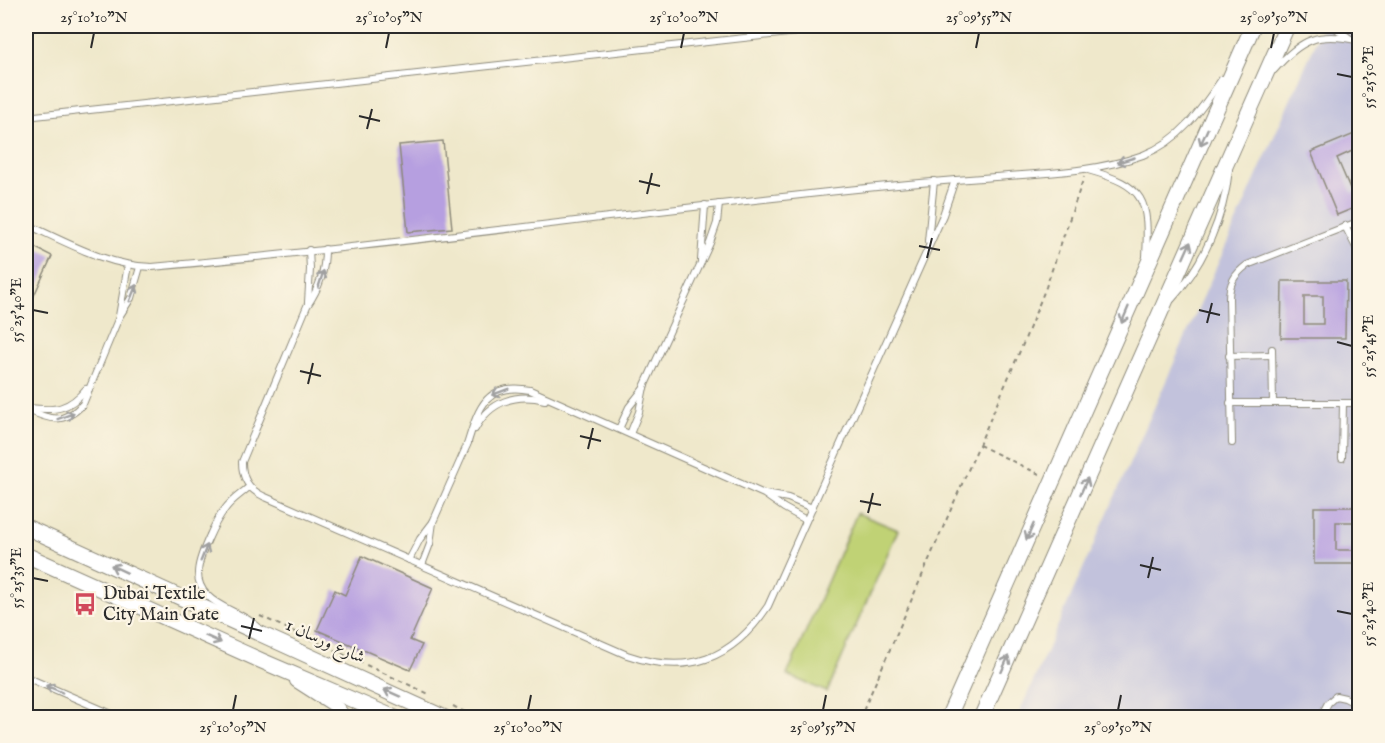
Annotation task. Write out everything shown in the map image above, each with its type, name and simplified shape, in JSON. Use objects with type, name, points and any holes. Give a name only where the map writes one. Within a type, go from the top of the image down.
[{"type":"street","points":[[948,717],[1253,26]]},
{"type":"street","points":[[981,717],[1287,26]]},
{"type":"street","name":"شارع ورسان 1","points":[[26,527],[445,717]]},
{"type":"street","points":[[26,555],[262,661],[395,717]]},
{"type":"street","points":[[262,661],[323,698],[338,708],[346,717]]},
{"type":"lane","points":[[26,30],[39,26]]},
{"type":"lane","points":[[26,117],[852,26]]},
{"type":"lane","points":[[1333,26],[1350,39]]},
{"type":"lane","points":[[1261,86],[1287,55],[1303,42],[1318,37],[1359,41]]},
{"type":"lane","points":[[26,224],[107,260],[140,267],[325,249],[934,181],[1087,170],[1123,162],[1146,154],[1168,142],[1187,127],[1203,108],[1241,51]]},
{"type":"lane","points":[[1087,170],[1122,181],[1134,189],[1142,201],[1147,229],[1145,268]]},
{"type":"lane","points":[[325,249],[322,279],[308,306],[242,462],[242,472],[249,487],[262,496],[627,655],[667,665],[687,664],[707,659],[726,650],[742,638],[768,606],[927,248],[944,215],[955,180]]},
{"type":"lane","points":[[927,248],[934,181]]},
{"type":"lane","points":[[630,434],[639,411],[644,387],[714,233],[719,204]]},
{"type":"lane","points":[[701,260],[705,205]]},
{"type":"lane","points":[[1232,443],[1229,289],[1239,271],[1247,265],[1359,221]]},
{"type":"lane","points":[[1345,226],[1359,255]]},
{"type":"lane","points":[[308,306],[309,250]]},
{"type":"lane","points":[[119,317],[128,265]]},
{"type":"lane","points":[[26,409],[61,409],[78,399],[90,384],[119,317],[131,298],[140,267]]},
{"type":"lane","points":[[1229,356],[1272,352],[1273,404]]},
{"type":"lane","points":[[467,446],[481,405],[490,395],[503,389],[516,387],[530,390],[764,494],[806,520]]},
{"type":"lane","points":[[619,429],[629,407],[644,387]]},
{"type":"lane","points":[[409,560],[420,539],[433,522],[467,446],[488,410],[517,397],[533,397],[554,402]]},
{"type":"lane","points":[[1230,403],[1359,404]]},
{"type":"lane","points":[[1342,458],[1343,403]]},
{"type":"lane","points":[[249,487],[226,506],[221,514],[201,558],[198,575],[203,591],[209,597],[245,616],[269,638]]},
{"type":"lane","points":[[764,494],[788,498],[812,508]]},
{"type":"lane","points":[[422,565],[430,544],[433,522]]},
{"type":"lane","points":[[26,676],[121,717]]},
{"type":"lane","points":[[1320,717],[1335,696],[1345,698],[1359,706]]},
{"type":"path","points":[[860,717],[1046,287],[1087,170]]},
{"type":"path","points":[[979,445],[1052,480]]},
{"type":"path","points":[[252,612],[434,696]]},
{"type":"path","points":[[444,702],[476,717]]},
{"type":"shaded area","points":[[1323,26],[1359,26],[1359,717],[1017,718]]},
{"type":"green space","points":[[857,513],[898,530],[827,692],[787,675]]},
{"type":"building","points":[[1359,132],[1359,148],[1337,158],[1352,193],[1359,190],[1359,206],[1337,215],[1311,152]]},
{"type":"building","points":[[443,141],[452,228],[408,232],[399,145]]},
{"type":"building","points":[[26,243],[52,256],[26,313]]},
{"type":"building","points":[[1282,281],[1346,281],[1345,338],[1281,338]],"holes":[[[1304,296],[1323,296],[1323,324],[1304,324]]]},
{"type":"building","points":[[1314,507],[1359,507],[1359,522],[1336,522],[1336,550],[1359,550],[1359,564],[1314,564]]},
{"type":"building","points":[[362,556],[433,588],[410,640],[422,645],[410,670],[317,630],[335,590],[345,595]]},
{"type":"place","name":"Dubai Textile City Main Gate","points":[[85,604]]}]
